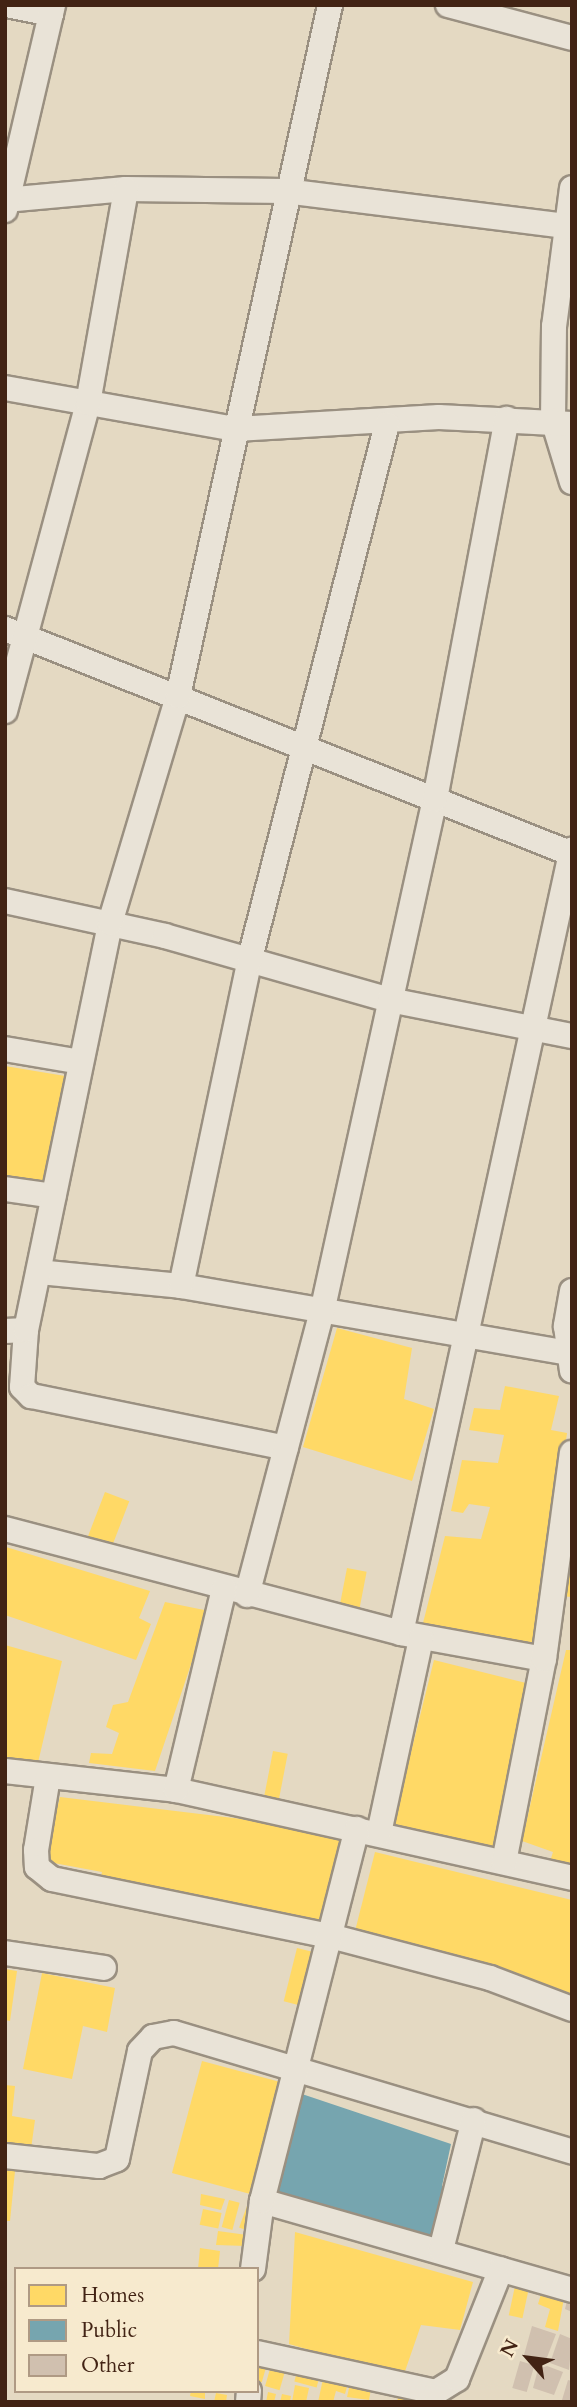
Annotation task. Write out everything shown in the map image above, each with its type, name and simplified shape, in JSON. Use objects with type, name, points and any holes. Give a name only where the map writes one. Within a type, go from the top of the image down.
[{"type":"street","points":[[7,5],[52,10],[6,203],[126,189],[285,191],[569,226]]},
{"type":"street","points":[[286,1448],[31,1396],[22,1387],[16,1331],[39,1272],[110,923],[178,696],[285,191],[330,5]]},
{"type":"street","points":[[448,5],[572,38]]},
{"type":"street","points":[[572,188],[554,326],[562,422],[572,482]]},
{"type":"street","points":[[5,710],[15,632],[88,403],[126,189]]},
{"type":"street","points":[[5,388],[236,429],[507,419],[562,422]]},
{"type":"street","points":[[176,1790],[235,1592],[286,1448],[322,1312],[435,799],[507,419]]},
{"type":"street","points":[[181,1286],[249,962],[308,748],[387,424]]},
{"type":"street","points":[[15,632],[571,852],[463,1336],[411,1635],[368,1831],[296,2066],[262,2201],[253,2267]]},
{"type":"street","points":[[5,901],[110,923],[390,1000],[572,1036]]},
{"type":"street","points":[[5,1049],[81,1062]]},
{"type":"street","points":[[5,1189],[54,1196]]},
{"type":"street","points":[[39,1272],[181,1286],[463,1336],[570,1362],[572,1291]]},
{"type":"street","points":[[504,1862],[544,1659],[562,1602],[572,1453]]},
{"type":"street","points":[[5,1529],[235,1592],[411,1635],[544,1659]]},
{"type":"street","points":[[5,1771],[176,1790],[572,1878]]},
{"type":"street","points":[[48,1776],[37,1850],[44,1874],[334,1937],[490,1978],[572,2009]]},
{"type":"street","points":[[5,1953],[104,1968]]},
{"type":"street","points":[[5,2156],[99,2166],[117,2160],[140,2051],[153,2037],[174,2034],[296,2066],[572,2152]]},
{"type":"street","points":[[442,2250],[474,2120]]},
{"type":"street","points":[[262,2201],[442,2250],[572,2290]]},
{"type":"street","points":[[259,2354],[380,2392],[436,2392],[449,2388],[501,2269]]},
{"type":"building: Homes","points":[[5,1066],[65,1076],[42,1186],[5,1180]]},
{"type":"building: Homes","points":[[337,1328],[412,1348],[404,1399],[434,1409],[412,1481],[303,1447]]},
{"type":"building: Homes","points":[[505,1386],[559,1396],[551,1430],[567,1433],[537,1649],[422,1627],[445,1536],[481,1539],[490,1507],[469,1504],[463,1513],[451,1511],[462,1460],[498,1463],[504,1435],[469,1430],[474,1408],[500,1410]]},
{"type":"building: Homes","points":[[105,1492],[129,1501],[112,1547],[87,1538]]},
{"type":"building: Homes","points":[[572,1521],[572,1597],[559,1596]]},
{"type":"building: Homes","points":[[6,1547],[150,1591],[139,1618],[151,1624],[136,1660],[5,1615]]},
{"type":"building: Homes","points":[[347,1568],[367,1572],[358,1618],[338,1614]]},
{"type":"building: Homes","points":[[165,1602],[209,1611],[155,1771],[89,1763],[91,1753],[112,1754],[119,1733],[106,1727],[113,1705],[128,1702]]},
{"type":"building: Homes","points":[[5,1645],[62,1661],[36,1771],[5,1765]]},
{"type":"building: Homes","points":[[566,1650],[572,1650],[572,1873],[548,1868],[553,1852],[522,1841]]},
{"type":"building: Homes","points":[[434,1660],[533,1685],[491,1852],[392,1827]]},
{"type":"building: Homes","points":[[273,1751],[288,1754],[278,1804],[263,1801]]},
{"type":"building: Homes","points":[[60,1797],[350,1832],[329,1933],[99,1883],[102,1872],[43,1861]]},
{"type":"building: Homes","points":[[375,1852],[572,1900],[572,1999],[353,1939]]},
{"type":"building: Homes","points":[[297,1948],[317,1953],[304,2006],[284,2001]]},
{"type":"building: Homes","points":[[5,1969],[17,1971],[10,2021],[5,2020]]},
{"type":"building: Homes","points":[[42,1973],[115,1988],[107,2032],[83,2026],[72,2079],[23,2069]]},
{"type":"building: Homes","points":[[202,2061],[281,2082],[251,2194],[172,2173]]},
{"type":"building: Homes","points":[[5,2085],[15,2086],[12,2116],[35,2120],[31,2149],[5,2146]]},
{"type":"building: Homes","points":[[5,2170],[15,2171],[10,2221],[5,2221]]},
{"type":"building: Homes","points":[[201,2194],[225,2199],[221,2210],[200,2205]]},
{"type":"building: Homes","points":[[229,2200],[240,2203],[232,2230],[222,2227]]},
{"type":"building: Homes","points":[[247,2206],[258,2210],[250,2232],[239,2228]]},
{"type":"building: Homes","points":[[203,2209],[222,2213],[218,2229],[200,2225]]},
{"type":"building: Homes","points":[[218,2231],[247,2235],[246,2246],[216,2245]]},
{"type":"building: Homes","points":[[295,2232],[473,2282],[460,2330],[421,2325],[403,2377],[289,2344]]},
{"type":"building: Homes","points":[[200,2248],[220,2251],[218,2267],[198,2267]]},
{"type":"building: Homes","points":[[515,2286],[529,2289],[522,2318],[509,2315]]},
{"type":"building: Homes","points":[[542,2291],[564,2298],[558,2331],[545,2327],[550,2309],[538,2304]]},
{"type":"building: Homes","points":[[272,2362],[286,2366],[280,2390],[265,2386]]},
{"type":"building: Homes","points":[[260,2363],[267,2365],[262,2382],[259,2381]]},
{"type":"building: Homes","points":[[298,2368],[320,2374],[317,2387],[294,2382]]},
{"type":"building: Homes","points":[[323,2379],[348,2383],[345,2394],[336,2391],[333,2402],[318,2402]]},
{"type":"building: Homes","points":[[350,2384],[371,2389],[369,2400],[347,2397]]},
{"type":"building: Homes","points":[[295,2385],[309,2388],[306,2402],[292,2402]]},
{"type":"building: Homes","points":[[268,2392],[276,2394],[274,2402],[266,2402]]},
{"type":"building: Homes","points":[[191,2393],[205,2393],[205,2399],[190,2396]]},
{"type":"building: Homes","points":[[216,2393],[227,2395],[226,2402],[214,2402]]},
{"type":"building: Homes","points":[[399,2393],[418,2398],[417,2402],[397,2402]]},
{"type":"building: Homes","points":[[282,2394],[291,2396],[290,2402],[280,2402]]},
{"type":"building: Public","points":[[296,2092],[451,2144],[442,2186],[451,2191],[438,2245],[270,2194]]},
{"type":"building: Other","points":[[568,2297],[572,2298],[572,2312],[565,2309]]},
{"type":"building: Other","points":[[532,2326],[556,2334],[546,2360],[524,2355]]},
{"type":"building: Other","points":[[560,2334],[572,2339],[569,2370],[550,2363]]},
{"type":"building: Other","points":[[520,2361],[534,2365],[527,2392],[512,2388]]},
{"type":"building: Other","points":[[547,2366],[563,2372],[554,2395],[533,2388],[538,2369]]},
{"type":"building: Other","points":[[568,2380],[572,2381],[572,2402],[562,2400]]}]
